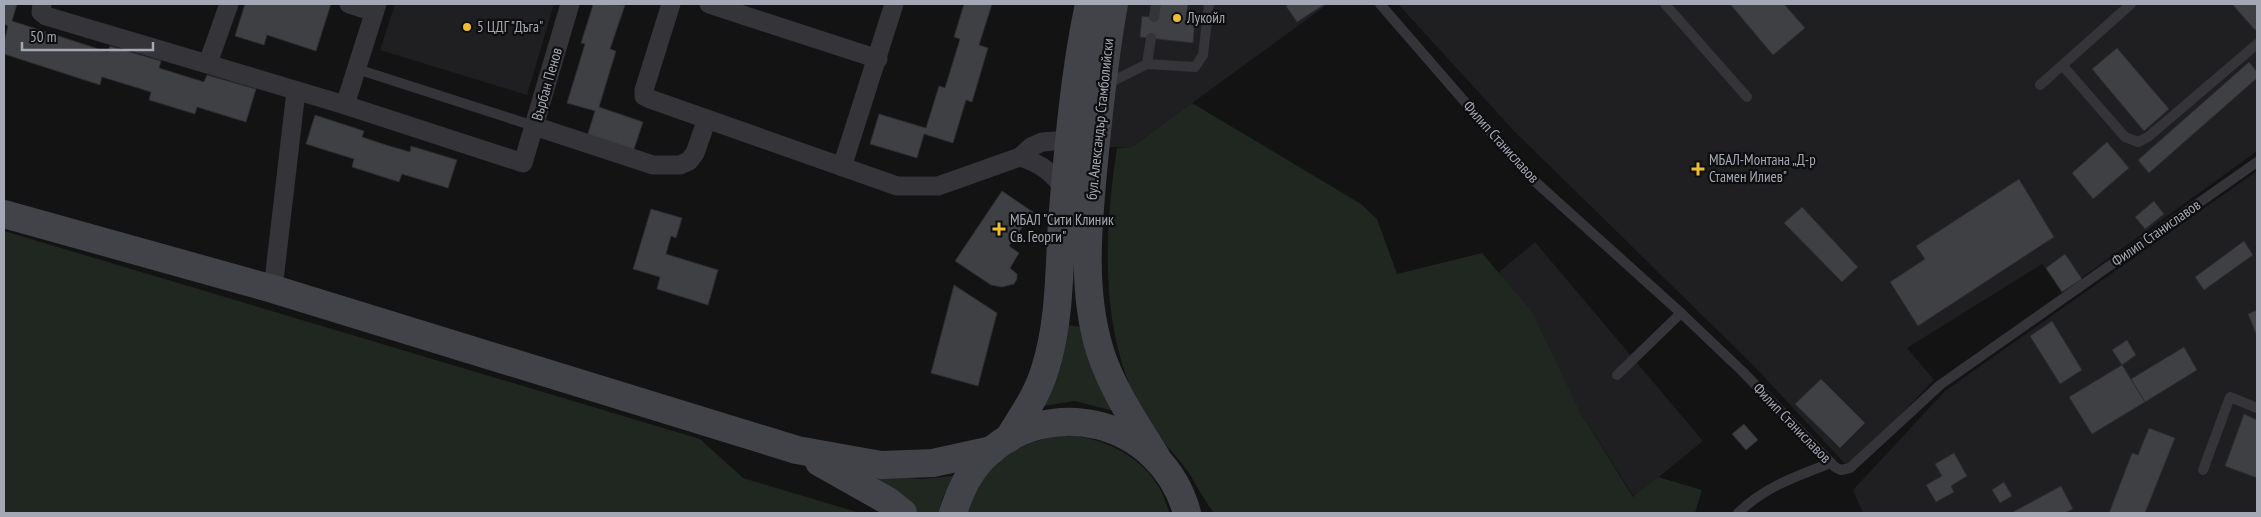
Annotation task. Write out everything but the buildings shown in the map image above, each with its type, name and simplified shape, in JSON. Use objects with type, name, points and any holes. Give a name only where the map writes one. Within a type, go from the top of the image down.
[{"type":"main road","name":"бул. Александър Стамболийски","points":[[1000,444],[1036,392],[1045,370],[1055,328],[1069,145],[1079,64],[1090,4]]},
{"type":"main road","points":[[1097,4],[1094,57],[1102,86]]},
{"type":"main road","name":"бул. Александър Стамболийски","points":[[1114,4],[1102,86],[1088,242],[1088,277],[1092,319],[1100,352],[1131,417],[1157,458]]},
{"type":"main road","points":[[1069,145],[1078,163],[1080,173],[1088,242]]},
{"type":"main road","points":[[4,214],[273,289],[798,450],[881,466],[933,462],[1000,444]]},
{"type":"main road","points":[[952,513],[971,472],[1000,444],[1022,431],[1053,423],[1086,422],[1117,431],[1145,448],[1157,458],[1171,476],[1188,507]]},
{"type":"main road","points":[[798,450],[888,500],[903,513]]},
{"type":"street","points":[[42,4],[41,12],[46,16],[345,105],[376,8],[349,4]]},
{"type":"street","points":[[208,63],[228,4]]},
{"type":"street","name":"Върбан Пенов","points":[[345,105],[523,163],[570,4]]},
{"type":"street","points":[[671,4],[644,96],[842,167],[897,186],[938,186],[1020,157],[1031,147],[1042,142],[1055,141],[1069,145]]},
{"type":"street","points":[[709,4],[878,59]]},
{"type":"street","points":[[842,167],[894,4]]},
{"type":"street","points":[[273,289],[296,91]]},
{"type":"street","points":[[534,126],[653,165],[680,165],[689,161],[696,153],[707,119]]},
{"type":"street","points":[[1020,157],[1032,161],[1050,172],[1058,179],[1065,192]]},
{"type":"lane","points":[[1154,17],[1156,4]]},
{"type":"lane","points":[[1102,86],[1147,64],[1195,67],[1204,55],[1208,4]]},
{"type":"lane","name":"Филип Станиславов","points":[[1380,4],[1530,177],[1681,313],[1743,372],[1840,470],[1850,468],[1940,385],[2257,162]]},
{"type":"lane","points":[[1666,4],[1747,97]]},
{"type":"lane","points":[[2040,85],[2131,4]]},
{"type":"lane","points":[[1147,64],[1151,38]]},
{"type":"lane","points":[[2063,66],[2125,137],[2138,142],[2148,137],[2257,44]]},
{"type":"lane","points":[[357,68],[534,126]]},
{"type":"lane","points":[[1617,375],[1681,313]]},
{"type":"lane","points":[[2203,470],[2230,398],[2257,408]]},
{"type":"lane","points":[[1738,513],[1778,484],[1831,463]]},
{"type":"shaded area","name":"5 ЦДГ \"Дъга\"","points":[[395,4],[554,4],[527,95],[380,50]]},
{"type":"shaded area","points":[[1117,4],[1328,4],[1132,147],[1097,147]]},
{"type":"shaded area","points":[[1398,4],[2257,4],[2257,151],[2062,292],[2042,264],[1907,348],[1934,380],[1849,468],[1754,366],[1514,131]]},
{"type":"shaded area","points":[[1192,103],[1361,204],[1377,219],[1397,274],[1482,253],[1532,312],[1579,410],[1633,497],[1658,477],[1702,490],[1695,513],[1214,513],[1186,469],[1146,419],[1128,381],[1118,349],[1112,316],[1109,282],[1109,214],[1117,148],[1132,147]]},
{"type":"shaded area","points":[[2257,171],[2257,513],[1863,513],[1853,490],[1945,391]]},
{"type":"shaded area","points":[[4,231],[700,439],[743,478],[860,513],[4,513]]},
{"type":"shaded area","points":[[1535,242],[1703,441],[1634,497],[1579,410],[1499,272]]},
{"type":"shaded area","points":[[1067,325],[1082,327],[1114,411],[1075,401],[1037,407]]},
{"type":"shaded area","points":[[1062,435],[1097,441],[1114,447],[1129,456],[1143,467],[1154,480],[1163,495],[1169,513],[967,513],[976,491],[992,467],[1025,446],[1049,437]]},
{"type":"shaded area","points":[[864,475],[921,479],[953,476],[942,499],[939,513],[918,513],[903,500]]},
{"type":"place","name":"Лукойл","points":[[1177,18]]},
{"type":"place","name":"5 ЦДГ \"Дъга\"","points":[[467,27]]},
{"type":"place","name":"МБАЛ-Монтана „Д-р Стамен Илиев\"","points":[[1698,169]]},
{"type":"place","name":"МБАЛ \"Сити Клиник Св. Георги\"","points":[[999,229]]}]
